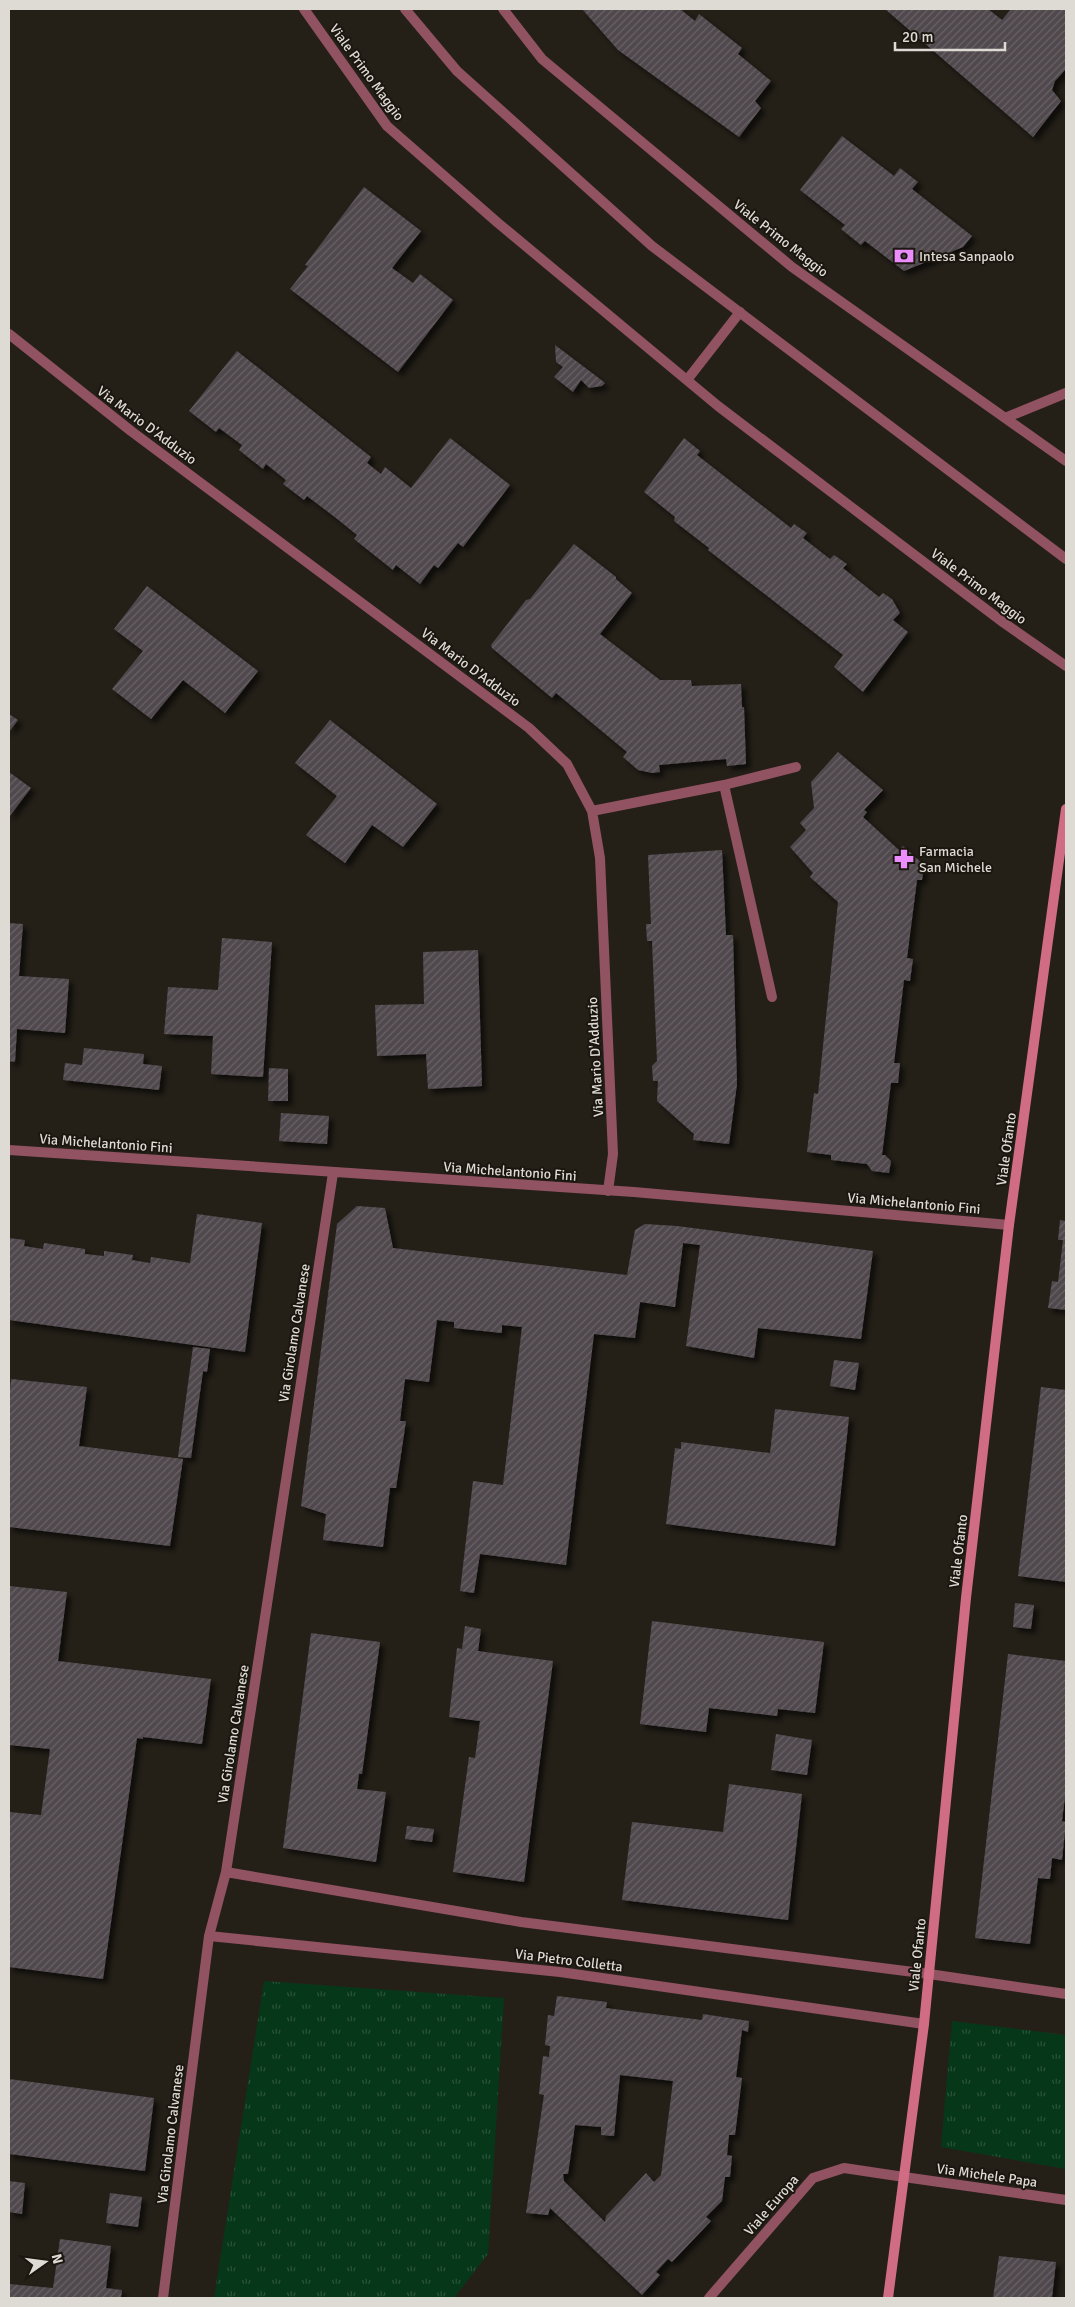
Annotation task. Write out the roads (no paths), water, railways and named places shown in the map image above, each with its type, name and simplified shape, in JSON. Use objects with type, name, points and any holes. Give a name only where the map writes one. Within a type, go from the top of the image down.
[{"type":"main road","name":"Viale Ofanto","points":[[888,2298],[930,1974],[966,1598],[1009,1225],[1066,809]]},
{"type":"street","name":"Viale Primo Maggio","points":[[304,9],[387,126],[498,223],[718,406],[1004,623],[1066,666]]},
{"type":"street","points":[[405,9],[457,71],[652,246],[1066,559]]},
{"type":"street","name":"Viale Primo Maggio","points":[[503,9],[542,59],[785,260],[1066,461]]},
{"type":"street","points":[[687,380],[740,312]]},
{"type":"street","name":"Via Mario D'Adduzio","points":[[9,334],[131,431],[529,728],[567,764],[592,811],[600,858],[613,1154],[608,1191]]},
{"type":"street","points":[[1005,418],[1066,393]]},
{"type":"street","points":[[592,811],[724,785],[796,767]]},
{"type":"street","points":[[724,785],[772,997]]},
{"type":"street","name":"Via Michelantonio Fini","points":[[9,1150],[608,1191],[1009,1225]]},
{"type":"street","name":"Via Girolamo Calvanese","points":[[163,2298],[209,1936],[226,1872],[333,1173]]},
{"type":"street","points":[[226,1872],[521,1922],[930,1974],[1066,1994]]},
{"type":"street","name":"Via Pietro Colletta","points":[[209,1936],[560,1972],[924,2024]]},
{"type":"street","name":"Viale Europa","points":[[709,2298],[813,2178],[844,2168],[904,2177]]},
{"type":"street","name":"Via Michele Papa","points":[[904,2177],[1066,2200]]},
{"type":"place","name":"Intesa Sanpaolo","points":[[904,256]]},
{"type":"place","name":"Farmacia San Michele","points":[[904,859]]}]
